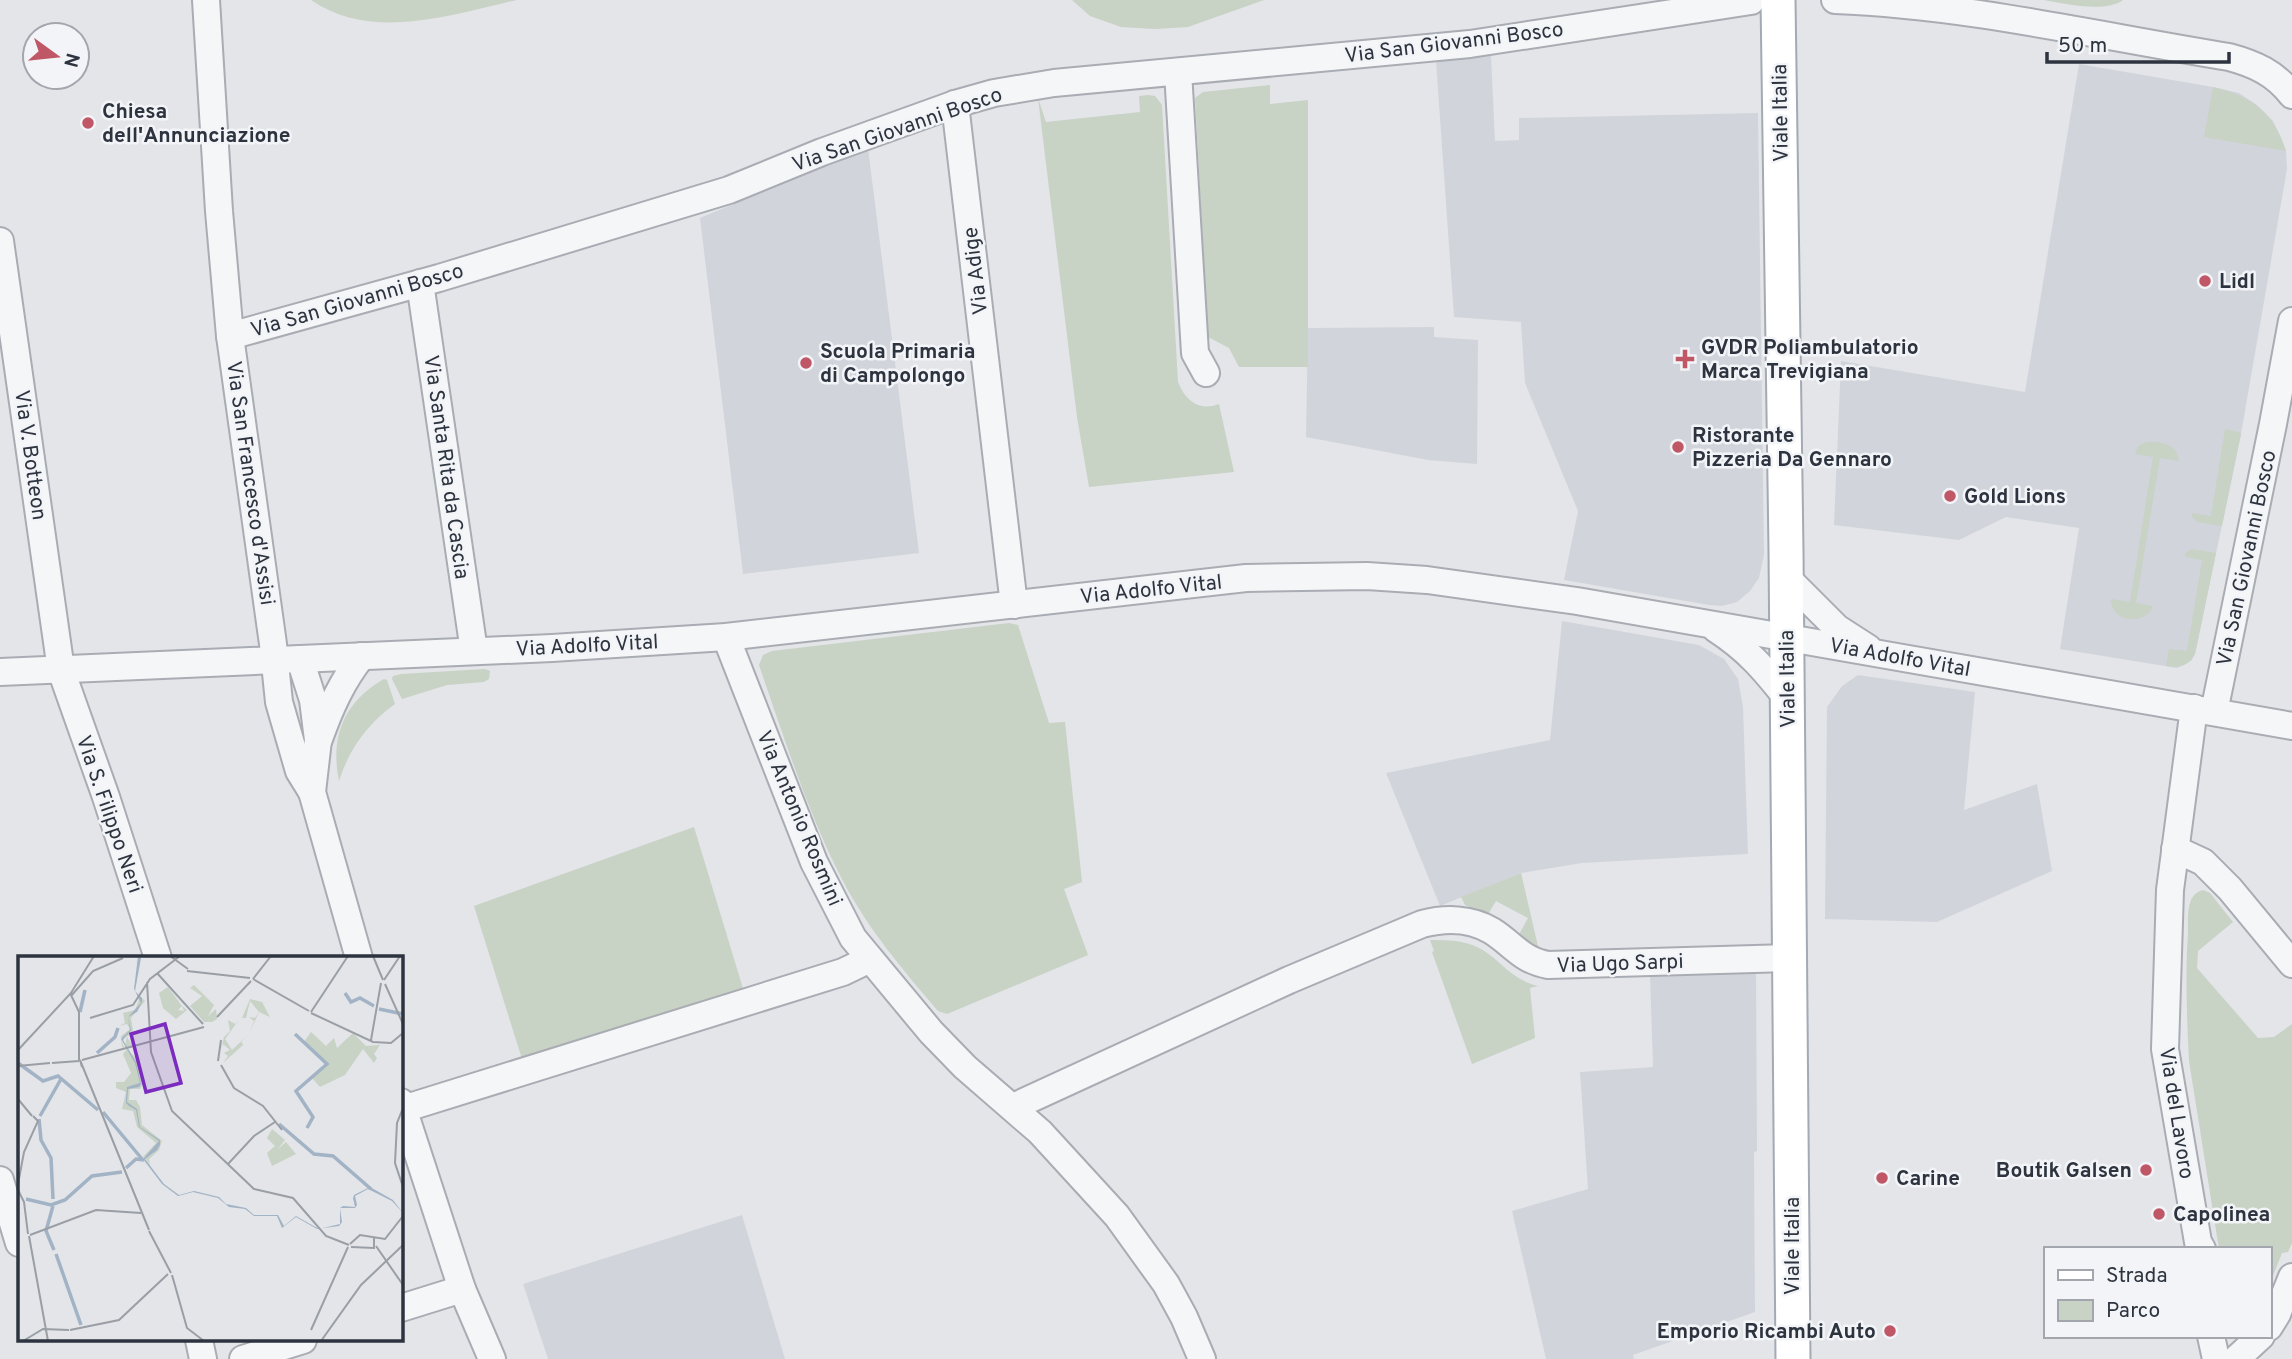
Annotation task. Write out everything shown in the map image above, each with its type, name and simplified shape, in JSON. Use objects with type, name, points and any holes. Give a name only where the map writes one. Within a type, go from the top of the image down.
[{"type":"main road","name":"Viale Italia","points":[[1765,1],[1787,578],[1793,1359]]},
{"type":"street","name":"Via San Francesco d'Assisi","points":[[206,0],[230,336],[288,659]]},
{"type":"street","points":[[1835,0],[1956,11],[2229,57],[2246,61],[2272,74],[2292,95]]},
{"type":"street","name":"Via San Giovanni Bosco","points":[[230,336],[420,283],[729,190],[822,152],[955,104],[1025,87],[1470,44],[1765,1]]},
{"type":"street","points":[[1178,72],[1195,353],[1206,373]]},
{"type":"street","name":"Via Adige","points":[[955,104],[1014,605]]},
{"type":"street","name":"Via V. Botteon","points":[[0,241],[61,670]]},
{"type":"street","name":"Via Santa Rita da Cascia","points":[[420,283],[474,651]]},
{"type":"street","name":"Via San Giovanni Bosco","points":[[2204,710],[2265,464],[2292,321]]},
{"type":"street","name":"Via Adolfo Vital","points":[[0,672],[726,637],[1246,578],[1367,576],[1475,586],[1706,623],[2292,726]]},
{"type":"street","points":[[1787,578],[1837,628],[1878,654]]},
{"type":"street","points":[[1706,623],[1741,645],[1787,698]]},
{"type":"street","name":"Via Antonio Rosmini","points":[[726,637],[814,862],[853,938],[931,1032],[965,1068],[1040,1132],[1121,1221],[1166,1284],[1202,1359]]},
{"type":"street","points":[[318,740],[345,677],[362,656]]},
{"type":"street","points":[[288,659],[313,700],[318,740],[312,792]]},
{"type":"street","points":[[288,659],[279,702],[299,771],[312,792],[358,956]]},
{"type":"street","name":"Via S. Filippo Neri","points":[[61,670],[157,956]]},
{"type":"street","name":"Via del Lavoro","points":[[2200,1247],[2165,1049],[2170,890],[2175,849],[2204,710]]},
{"type":"street","points":[[2175,849],[2192,855],[2210,868],[2230,888],[2292,964]]},
{"type":"street","name":"Via Ugo Sarpi","points":[[1013,1107],[1289,980],[1422,923],[1458,920],[1477,925],[1492,931],[1524,957],[1548,965],[1790,958]]},
{"type":"street","points":[[492,1359],[462,1289],[402,1106],[843,972],[870,959]]},
{"type":"street","points":[[0,1180],[18,1240]]},
{"type":"street","points":[[2271,1324],[2292,1277]]},
{"type":"street","points":[[402,1308],[462,1289]]},
{"type":"street","points":[[2211,1338],[2216,1359]]},
{"type":"street","points":[[2234,1338],[2236,1359]]},
{"type":"street","points":[[2236,1359],[2259,1338]]},
{"type":"street","points":[[243,1359],[297,1342]]},
{"type":"shaded area","points":[[1435,47],[1491,56],[1495,141],[1519,140],[1519,118],[1758,113],[1764,555],[1759,578],[1750,591],[1737,602],[1722,606],[1709,605],[1564,580],[1578,511],[1525,383],[1521,322],[1454,317]]},
{"type":"shaded area","points":[[2079,64],[2239,93],[2257,105],[2273,121],[2286,151],[2287,169],[2241,434],[2195,654],[2191,661],[2177,668],[2060,649],[2079,528],[2006,517],[1959,540],[1834,525],[1841,361],[2025,392]]},
{"type":"shaded area","name":"Scuola Primaria di Campolongo","points":[[868,148],[919,553],[743,574],[700,218]]},
{"type":"shaded area","points":[[1434,327],[1434,337],[1478,340],[1477,464],[1428,460],[1306,437],[1308,328]]},
{"type":"shaded area","points":[[1562,621],[1699,645],[1724,659],[1738,679],[1743,707],[1748,854],[1582,863],[1521,873],[1440,906],[1386,773],[1550,740]]},
{"type":"shaded area","points":[[1858,675],[1975,692],[1964,810],[2037,784],[2052,871],[1937,922],[1825,919],[1827,707],[1842,686]]},
{"type":"shaded area","points":[[1756,971],[1755,1312],[1633,1355],[1634,1359],[1546,1359],[1512,1211],[1588,1189],[1580,1072],[1653,1067],[1650,974]]},
{"type":"shaded area","points":[[742,1215],[785,1359],[548,1359],[523,1284]]},
{"type":"green space","points":[[311,0],[517,0],[439,18],[386,22],[360,20],[335,13]]},
{"type":"green space","points":[[1072,0],[1264,0],[1188,27],[1155,29],[1121,27],[1090,16]]},
{"type":"green space","points":[[2044,0],[2123,0],[2116,4],[2096,7]]},
{"type":"green space","points":[[1270,85],[1270,104],[1308,100],[1308,367],[1239,367],[1229,348],[1208,337],[1195,98],[1203,92]]},
{"type":"green space","points":[[2213,87],[2239,95],[2259,108],[2275,126],[2286,151],[2204,137]]},
{"type":"green space","points":[[1139,96],[1155,96],[1162,105],[1178,382],[1194,403],[1205,406],[1219,404],[1234,472],[1089,487],[1077,417],[1038,98],[1046,122],[1140,112]]},
{"type":"green space","points":[[2225,429],[2241,434],[2222,526],[2197,522],[2192,513],[2211,516]]},
{"type":"green space","points":[[2147,442],[2168,445],[2178,455],[2179,461],[2160,458],[2136,603],[2153,606],[2143,617],[2129,619],[2116,613],[2111,599],[2130,602],[2153,457],[2135,454],[2138,446]]},
{"type":"green space","points":[[2192,549],[2216,553],[2195,654],[2183,666],[2166,666],[2169,649],[2187,651],[2202,560],[2185,557],[2185,553]]},
{"type":"green space","points":[[1009,623],[1018,625],[1049,723],[1065,722],[1082,882],[1064,889],[1088,955],[947,1014],[938,1011],[899,965],[863,916],[843,881],[808,802],[759,665],[763,655],[772,651]]},
{"type":"green space","points":[[485,669],[490,671],[489,679],[484,682],[447,685],[402,699],[392,679],[393,676],[401,674]]},
{"type":"green space","points":[[384,679],[387,680],[395,704],[376,720],[361,738],[348,758],[339,781],[337,749],[343,722],[359,698]]},
{"type":"green space","points":[[694,827],[745,995],[522,1059],[474,906]]},
{"type":"green space","points":[[1521,873],[1540,955],[1517,938],[1528,918],[1496,901],[1487,916],[1465,905],[1461,897]]},
{"type":"green space","points":[[2203,890],[2210,893],[2233,922],[2198,951],[2197,968],[2258,1038],[2274,1037],[2292,1024],[2292,1243],[2288,1252],[2282,1253],[2271,1281],[2271,1247],[2219,1247],[2189,1061],[2186,981],[2188,912],[2196,894]]},
{"type":"green space","points":[[1430,940],[1473,945],[1512,974],[1538,986],[1530,988],[1535,1038],[1472,1064]]},
{"type":"place","name":"Chiesa dell'Annunciazione","points":[[88,123]]},
{"type":"place","name":"Lidl","points":[[2205,281]]},
{"type":"place","name":"GVDR Poliambulatorio Marca Trevigiana","points":[[1685,359]]},
{"type":"place","name":"Scuola Primaria di Campolongo","points":[[806,363]]},
{"type":"place","name":"Ristorante Pizzeria Da Gennaro","points":[[1678,447]]},
{"type":"place","name":"Gold Lions","points":[[1950,496]]},
{"type":"place","name":"Boutik Galsen","points":[[2146,1170]]},
{"type":"place","name":"Carine","points":[[1882,1178]]},
{"type":"place","name":"Capolinea","points":[[2159,1214]]},
{"type":"place","name":"Emporio Ricambi Auto","points":[[1890,1331]]}]
